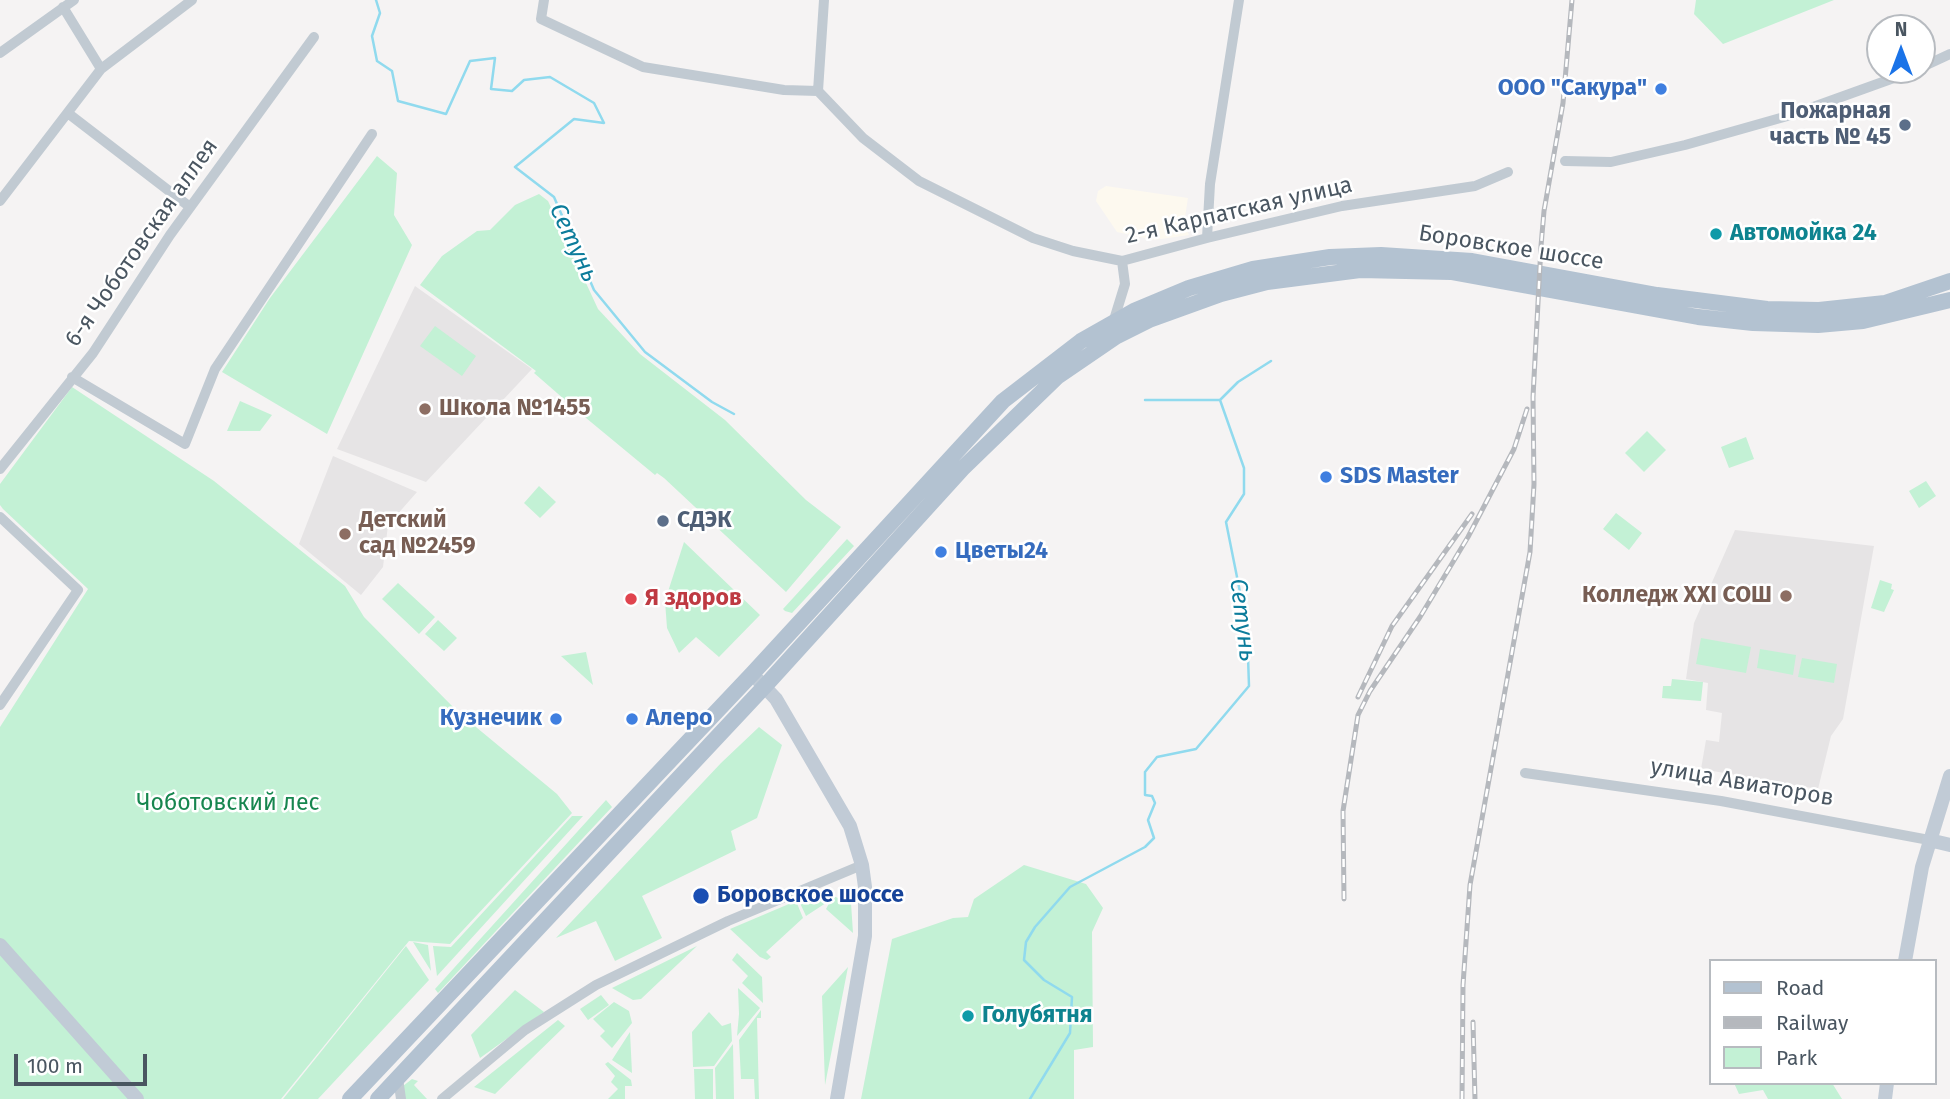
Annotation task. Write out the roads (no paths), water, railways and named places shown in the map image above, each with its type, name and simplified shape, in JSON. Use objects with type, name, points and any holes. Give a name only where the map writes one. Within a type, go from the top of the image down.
[{"type":"main road","name":"Боровское шоссе","points":[[349,1099],[752,674],[1003,401],[1064,352],[1112,323],[1160,299],[1216,279],[1253,269],[1330,257],[1405,255],[1455,258],[1706,304],[1767,309],[1819,310],[1876,304],[1950,281]]},
{"type":"main road","name":"Боровское шоссе","points":[[378,1099],[765,686],[962,469],[1046,386],[1101,344],[1149,320],[1210,297],[1267,282],[1311,274],[1391,269],[1451,272],[1699,317],[1753,323],[1818,325],[1863,321],[1950,300]]},
{"type":"street","points":[[0,53],[74,0]]},
{"type":"street","points":[[0,201],[101,69],[192,0]]},
{"type":"street","points":[[544,0],[541,19],[643,67],[784,90],[817,91],[824,0]]},
{"type":"street","points":[[1206,237],[1210,184],[1239,0]]},
{"type":"street","points":[[63,7],[101,69]]},
{"type":"street","name":"6-я Чоботовская аллея","points":[[0,469],[93,353],[190,208],[314,37]]},
{"type":"street","points":[[1564,161],[1611,162],[1685,145],[1791,114],[1876,84]]},
{"type":"street","name":"2-я Карпатская улица","points":[[817,91],[863,138],[919,181],[1033,238],[1073,251],[1122,261],[1206,237],[1342,206],[1475,186],[1508,172]]},
{"type":"street","points":[[69,114],[190,208]]},
{"type":"street","points":[[72,377],[185,444],[215,369],[372,134]]},
{"type":"street","points":[[1112,323],[1125,284],[1122,261]]},
{"type":"street","points":[[0,517],[78,590],[0,705]]},
{"type":"street","points":[[752,674],[776,699],[850,827],[862,865],[865,936],[837,1099]]},
{"type":"street","name":"улица Авиаторов","points":[[1525,772],[1721,801],[1950,845]]},
{"type":"street","points":[[1905,959],[1916,892],[1929,840],[1950,776]]},
{"type":"street","points":[[442,1099],[525,1030],[596,985],[728,921],[862,865]]},
{"type":"street","points":[[0,945],[137,1099]]},
{"type":"street","points":[[398,1079],[401,1099]]},
{"type":"waterway","name":"Сетунь","points":[[376,0],[380,13],[372,36],[377,61],[392,71],[398,101],[446,114],[470,61],[495,58],[491,89],[512,91],[524,80],[550,77],[594,103],[604,123],[574,119],[515,167],[554,197],[594,290],[645,352],[712,402],[734,414]]},
{"type":"waterway","points":[[1220,400],[1238,382],[1271,361]]},
{"type":"waterway","name":"Сетунь","points":[[1030,1099],[1070,1033],[1072,997],[1044,980],[1024,960],[1026,942],[1035,927],[1070,887],[1145,847],[1154,838],[1148,820],[1155,803],[1152,796],[1145,795],[1145,772],[1157,757],[1196,749],[1249,686],[1247,627],[1226,522],[1244,494],[1244,468],[1220,400],[1145,400]]},
{"type":"railway","points":[[1462,1099],[1463,985],[1470,885],[1530,552],[1534,484],[1533,397],[1541,246],[1544,211],[1563,103],[1572,0]]},
{"type":"railway","points":[[1344,899],[1343,811],[1358,715],[1370,691],[1420,617],[1468,537],[1514,449],[1527,409]]},
{"type":"railway","points":[[1358,697],[1392,626],[1472,514]]},
{"type":"railway","points":[[1473,1022],[1475,1099]]},
{"type":"place","name":"ООО \"Сакура\"","points":[[1661,89]]},
{"type":"place","name":"Пожарная часть № 45","points":[[1905,125]]},
{"type":"place","name":"Автомойка 24","points":[[1716,234]]},
{"type":"place","name":"Школа №1455","points":[[425,409]]},
{"type":"place","name":"SDS Master","points":[[1326,477]]},
{"type":"place","name":"СДЭК","points":[[663,521]]},
{"type":"place","name":"Детский сад №2459","points":[[345,534]]},
{"type":"place","name":"Цветы24","points":[[941,552]]},
{"type":"place","name":"Колледж XXI СОШ","points":[[1786,596]]},
{"type":"place","name":"Я здоров","points":[[631,599]]},
{"type":"place","name":"Кузнечик","points":[[556,719]]},
{"type":"place","name":"Алеро","points":[[632,719]]},
{"type":"place","name":"Боровское шоссе","points":[[701,896]]},
{"type":"place","name":"Голубятня","points":[[968,1016]]},
{"type":"park label","name":"Чоботовский лес","points":[[228,804]]}]
